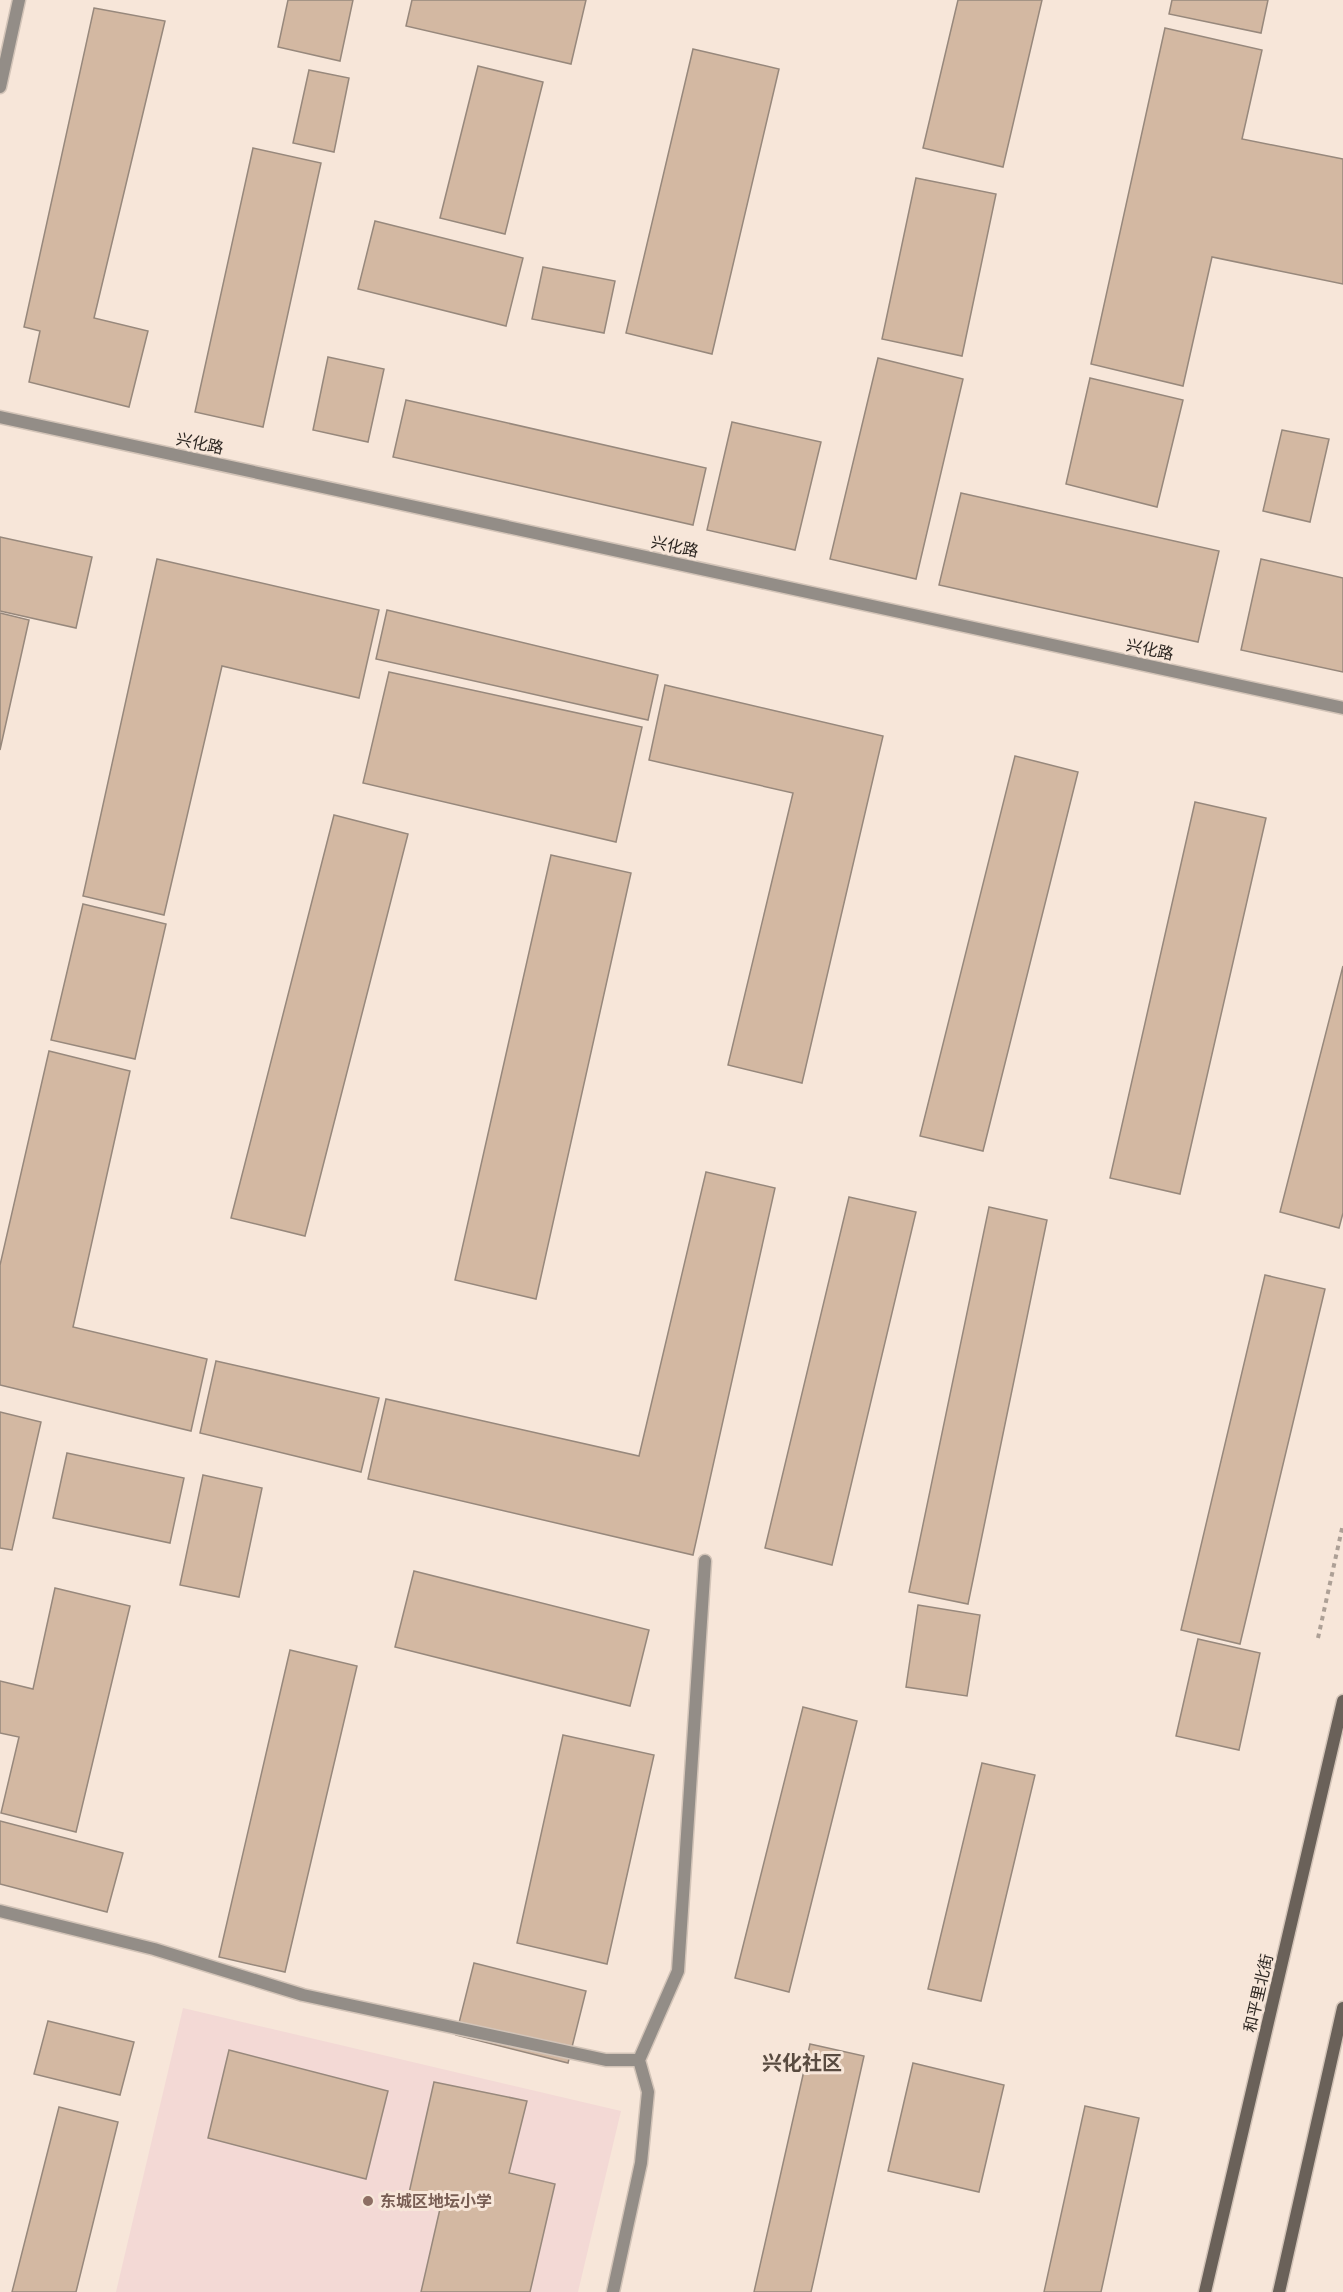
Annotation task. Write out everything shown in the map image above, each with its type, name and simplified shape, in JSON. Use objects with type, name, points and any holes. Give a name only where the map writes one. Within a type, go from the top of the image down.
[{"type":"main road","name":"和平里北街","points":[[1205,2292],[1343,1701]]},
{"type":"main road","points":[[1279,2292],[1343,2008]]},
{"type":"street","points":[[0,87],[20,0]]},
{"type":"street","name":"兴化路","points":[[0,417],[1343,708]]},
{"type":"street","points":[[613,2292],[641,2163],[648,2092],[639,2060],[678,1971],[705,1561]]},
{"type":"street","points":[[0,1911],[154,1949],[303,1995],[606,2060],[639,2060]]},
{"type":"path","points":[[1318,1638],[1343,1524]]},
{"type":"shaded area","name":"东城区地坛小学","points":[[183,2008],[621,2111],[578,2292],[116,2292]]},
{"type":"building","points":[[288,0],[353,0],[340,61],[278,47]]},
{"type":"building","points":[[412,0],[586,0],[571,64],[406,26]]},
{"type":"building","points":[[958,0],[1042,0],[1003,167],[923,148]]},
{"type":"building","points":[[1172,0],[1268,0],[1261,33],[1169,14]]},
{"type":"building","points":[[94,8],[165,21],[94,318],[148,331],[129,407],[29,382],[40,331],[24,327]]},
{"type":"building","points":[[1165,28],[1262,50],[1242,139],[1343,159],[1343,284],[1212,257],[1183,386],[1091,364]]},
{"type":"building","points":[[693,49],[779,69],[712,354],[626,333]]},
{"type":"building","points":[[478,66],[543,82],[505,234],[440,218]]},
{"type":"building","points":[[309,70],[349,78],[334,152],[293,143]]},
{"type":"building","points":[[253,148],[321,163],[263,427],[195,412]]},
{"type":"building","points":[[916,178],[996,194],[962,356],[882,339]]},
{"type":"building","points":[[375,221],[523,258],[506,326],[358,289]]},
{"type":"building","points":[[543,267],[615,281],[604,333],[532,319]]},
{"type":"building","points":[[328,357],[384,369],[368,442],[313,430]]},
{"type":"building","points":[[878,358],[963,379],[916,579],[830,559]]},
{"type":"building","points":[[1090,378],[1183,400],[1157,507],[1066,484]]},
{"type":"building","points":[[406,400],[706,468],[693,525],[393,457]]},
{"type":"building","points":[[732,422],[821,442],[795,550],[707,530]]},
{"type":"building","points":[[1282,430],[1329,439],[1310,522],[1263,511]]},
{"type":"building","points":[[961,493],[1219,551],[1198,642],[939,585]]},
{"type":"building","points":[[0,537],[92,557],[76,628],[0,611]]},
{"type":"building","points":[[157,559],[379,610],[359,698],[222,666],[164,915],[83,896]]},
{"type":"building","points":[[1261,559],[1343,578],[1343,672],[1241,650]]},
{"type":"building","points":[[387,610],[658,675],[648,720],[376,659]]},
{"type":"building","points":[[0,613],[29,620],[0,750]]},
{"type":"building","points":[[389,672],[642,727],[616,842],[363,783]]},
{"type":"building","points":[[665,685],[883,736],[802,1083],[728,1065],[793,793],[649,760]]},
{"type":"building","points":[[1015,756],[1078,772],[983,1151],[920,1136]]},
{"type":"building","points":[[1195,802],[1266,818],[1180,1194],[1110,1178]]},
{"type":"building","points":[[334,815],[408,834],[305,1236],[231,1218]]},
{"type":"building","points":[[551,855],[631,873],[536,1299],[455,1280]]},
{"type":"building","points":[[83,904],[166,924],[135,1059],[51,1040]]},
{"type":"building","points":[[1343,966],[1343,1213],[1339,1228],[1280,1212]]},
{"type":"building","points":[[49,1051],[130,1071],[73,1327],[207,1359],[191,1431],[0,1385],[0,1265]]},
{"type":"building","points":[[706,1172],[775,1188],[693,1555],[368,1479],[386,1399],[639,1456]]},
{"type":"building","points":[[849,1197],[916,1212],[832,1565],[765,1548]]},
{"type":"building","points":[[989,1207],[1047,1220],[968,1604],[909,1592]]},
{"type":"building","points":[[1265,1275],[1325,1289],[1240,1644],[1181,1630]]},
{"type":"building","points":[[216,1361],[379,1398],[361,1472],[200,1433]]},
{"type":"building","points":[[0,1412],[41,1422],[12,1550],[0,1548]]},
{"type":"building","points":[[67,1453],[184,1478],[170,1543],[53,1518]]},
{"type":"building","points":[[203,1475],[262,1488],[239,1597],[180,1585]]},
{"type":"building","points":[[414,1571],[649,1630],[630,1706],[395,1647]]},
{"type":"building","points":[[55,1588],[130,1606],[76,1832],[1,1813],[19,1737],[0,1733],[0,1681],[33,1689]]},
{"type":"building","points":[[918,1605],[980,1615],[967,1696],[906,1687]]},
{"type":"building","points":[[1198,1639],[1260,1653],[1239,1750],[1176,1736]]},
{"type":"building","points":[[290,1650],[357,1666],[285,1972],[219,1957]]},
{"type":"building","points":[[803,1707],[857,1721],[789,1992],[735,1978]]},
{"type":"building","points":[[563,1735],[654,1755],[607,1964],[517,1943]]},
{"type":"building","points":[[982,1763],[1035,1775],[981,2001],[928,1989]]},
{"type":"building","points":[[0,1821],[123,1853],[107,1912],[0,1884]]},
{"type":"building","points":[[474,1963],[586,1991],[568,2063],[456,2035]]},
{"type":"building","points":[[48,2021],[134,2042],[120,2095],[34,2074]]},
{"type":"building","points":[[810,2044],[864,2056],[811,2292],[754,2292]]},
{"type":"building","points":[[229,2050],[388,2091],[366,2179],[208,2138]]},
{"type":"building","points":[[913,2063],[1004,2085],[979,2192],[888,2171]]},
{"type":"building","points":[[434,2082],[527,2101],[509,2173],[555,2184],[530,2292],[421,2292],[442,2200],[409,2193]]},
{"type":"building","points":[[1085,2106],[1139,2118],[1101,2292],[1044,2292]]},
{"type":"building","points":[[59,2107],[118,2122],[76,2292],[12,2292]]},
{"type":"place","name":"东城区地坛小学","points":[[368,2201]]},
{"type":"district","name":"兴化社区","points":[[802,2062]]}]
